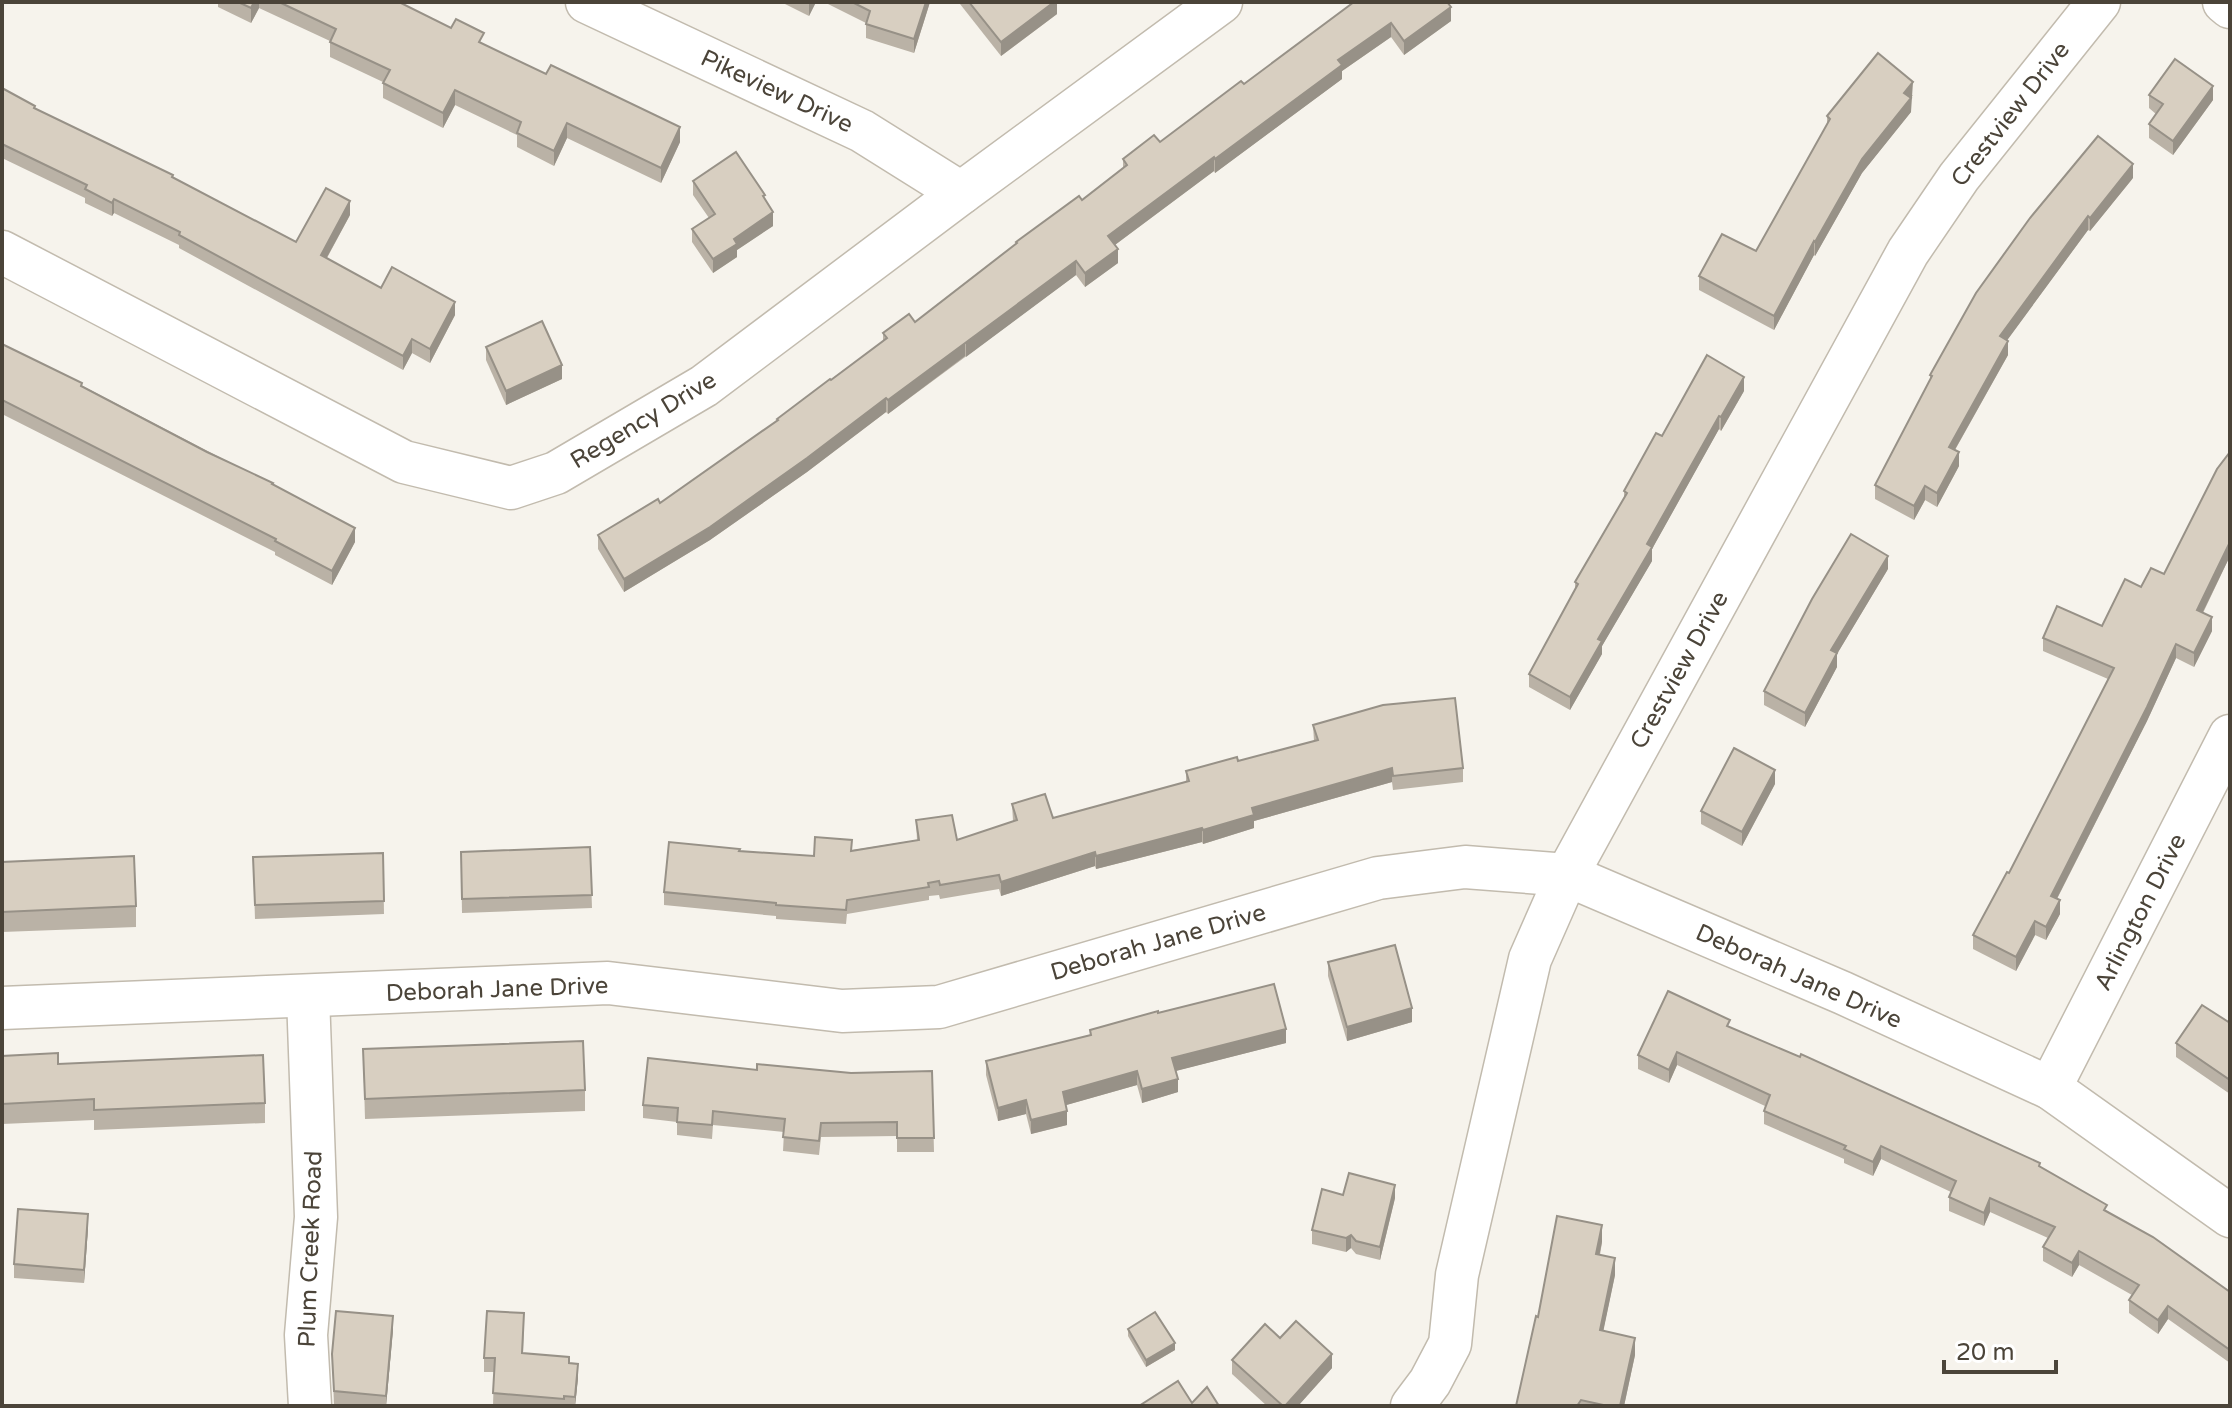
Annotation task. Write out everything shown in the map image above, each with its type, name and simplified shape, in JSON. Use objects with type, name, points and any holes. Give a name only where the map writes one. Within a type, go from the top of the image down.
[{"type":"street","name":"Pikeview Drive","points":[[587,2],[862,131],[961,193]]},
{"type":"street","name":"Regency Drive","points":[[2,252],[404,462],[511,488],[556,473],[704,386],[1221,2]]},
{"type":"street","name":"Crestview Drive","points":[[1412,1406],[1430,1382],[1450,1344],[1457,1275],[1530,959],[1567,875],[1908,252],[1959,177],[2099,2]]},
{"type":"street","points":[[2224,2],[2230,7]]},
{"type":"street","name":"Arlington Drive","points":[[2050,1088],[2230,736]]},
{"type":"street","name":"Deborah Jane Drive","points":[[2,1008],[608,983],[842,1011],[939,1007],[1378,878],[1465,867],[1567,875],[1843,993],[2050,1088],[2230,1216]]},
{"type":"street","name":"Plum Creek Road","points":[[308,996],[316,1217],[306,1335],[310,1406]]},
{"type":"building","points":[[238,2],[254,2],[251,8]]},
{"type":"building","points":[[279,2],[399,2],[451,28],[456,19],[484,33],[479,42],[546,74],[551,65],[680,127],[661,168],[567,123],[554,151],[517,133],[521,122],[455,90],[443,113],[383,83],[390,70],[330,42],[336,29]]},
{"type":"building","points":[[852,2],[926,2],[914,39],[866,24],[870,11]]},
{"type":"building","points":[[969,2],[1054,2],[1001,42]]},
{"type":"building","points":[[1354,2],[1447,2],[1451,7],[1404,41],[1391,23],[1338,60],[1342,65],[1108,236],[1118,249],[1085,273],[1076,261],[710,527],[624,579],[598,535],[658,499],[660,503],[778,420],[887,338],[883,333],[909,314],[915,322],[1016,242],[1079,196],[1082,200],[1127,165],[1123,159],[1154,135],[1160,142]]},
{"type":"building","points":[[1878,53],[1913,82],[1904,93],[1911,98],[1862,159],[1774,316],[1699,276],[1722,234],[1756,251],[1830,119],[1827,116]]},
{"type":"building","points":[[2175,59],[2213,86],[2173,141],[2149,124],[2163,104],[2149,95]]},
{"type":"building","points":[[2,88],[34,108],[173,175],[296,242],[326,188],[350,201],[321,255],[381,288],[392,267],[455,302],[430,349],[412,339],[403,356],[179,235],[180,232],[114,199],[112,203],[85,189],[87,185],[2,144]]},
{"type":"building","points":[[2098,136],[2133,164],[2090,218],[2088,216],[2000,336],[2008,341],[1949,447],[1959,452],[1937,493],[1925,486],[1914,506],[1875,485],[1930,375],[1976,293],[2030,218]]},
{"type":"building","points":[[736,152],[773,212],[734,239],[737,244],[713,259],[692,229],[715,214],[693,181]]},
{"type":"building","points":[[542,321],[562,365],[506,391],[486,347]]},
{"type":"building","points":[[2,344],[355,528],[332,571],[276,539],[2,400]]},
{"type":"building","points":[[1707,355],[1744,377],[1647,544],[1652,547],[1598,639],[1602,641],[1570,697],[1529,674],[1656,433],[1662,436]]},
{"type":"building","points":[[2230,452],[2230,542],[2197,610],[2212,617],[2194,653],[2176,644],[2051,896],[2060,900],[2046,927],[2035,921],[2016,957],[1973,935],[2009,873],[2114,668],[2043,638],[2057,606],[2102,626],[2125,579],[2141,587],[2151,568],[2164,574],[2217,469]]},
{"type":"building","points":[[1851,534],[1888,556],[1831,650],[1837,653],[1805,713],[1764,691],[1812,599]]},
{"type":"building","points":[[1455,698],[1463,768],[1393,776],[1392,768],[1252,808],[1254,815],[1203,830],[1096,856],[1095,852],[1001,882],[999,875],[940,885],[939,881],[928,883],[929,887],[847,900],[846,910],[664,892],[669,842],[814,856],[815,837],[852,840],[851,851],[919,840],[916,820],[952,815],[957,840],[1017,820],[1012,804],[1045,794],[1053,818],[1189,781],[1186,771],[1318,740],[1313,725],[1383,705]]},
{"type":"building","points":[[1734,748],[1775,770],[1742,832],[1701,811]]},
{"type":"building","points":[[590,847],[592,895],[462,899],[461,852]]},
{"type":"building","points":[[383,853],[384,901],[255,905],[253,857]]},
{"type":"building","points":[[134,856],[136,906],[2,912],[2,862]]},
{"type":"building","points":[[1395,945],[1412,1008],[1347,1027],[1328,962]]},
{"type":"building","points":[[1274,984],[1286,1029],[1172,1058],[1178,1079],[1142,1089],[1137,1071],[1063,1092],[1067,1111],[1031,1120],[1026,1100],[998,1108],[986,1061],[1091,1035],[1090,1030],[1158,1011]]},
{"type":"building","points":[[1668,991],[1730,1020],[1727,1026],[1800,1057],[1801,1054],[2040,1163],[2039,1166],[2107,1205],[2104,1210],[2153,1237],[2230,1292],[2230,1350],[2168,1306],[2158,1320],[2129,1300],[2139,1285],[2079,1251],[2072,1263],[2043,1247],[2055,1227],[1990,1198],[1984,1213],[1949,1197],[1956,1181],[1881,1146],[1873,1162],[1844,1149],[1846,1146],[1764,1111],[1770,1095],[1677,1052],[1669,1070],[1638,1055]]},
{"type":"building","points":[[2202,1005],[2230,1023],[2230,1080],[2176,1043]]},
{"type":"building","points":[[583,1041],[585,1090],[365,1099],[363,1049]]},
{"type":"building","points":[[58,1053],[58,1064],[263,1055],[265,1103],[94,1110],[94,1099],[2,1104],[2,1056]]},
{"type":"building","points":[[648,1058],[757,1070],[757,1064],[851,1073],[932,1071],[934,1138],[897,1138],[897,1122],[821,1123],[819,1141],[783,1137],[785,1119],[713,1111],[712,1125],[677,1122],[678,1108],[643,1105]]},
{"type":"building","points":[[1349,1173],[1395,1185],[1380,1247],[1356,1241],[1351,1235],[1346,1238],[1312,1230],[1322,1189],[1343,1195]]},
{"type":"building","points":[[18,1209],[88,1214],[84,1270],[14,1264]]},
{"type":"building","points":[[1557,1216],[1602,1225],[1596,1254],[1615,1258],[1600,1330],[1635,1338],[1620,1406],[1581,1400],[1577,1406],[1516,1406],[1538,1317]]},
{"type":"building","points":[[336,1311],[393,1316],[386,1396],[334,1391],[332,1354]]},
{"type":"building","points":[[487,1311],[524,1313],[522,1353],[569,1357],[569,1363],[578,1364],[575,1397],[564,1396],[564,1399],[493,1393],[495,1358],[484,1358]]},
{"type":"building","points":[[1155,1312],[1175,1343],[1146,1360],[1128,1329]]},
{"type":"building","points":[[1296,1321],[1332,1354],[1283,1406],[1232,1360],[1265,1324],[1280,1338]]},
{"type":"building","points":[[1178,1381],[1192,1403],[1207,1387],[1219,1406],[1139,1406]]}]
